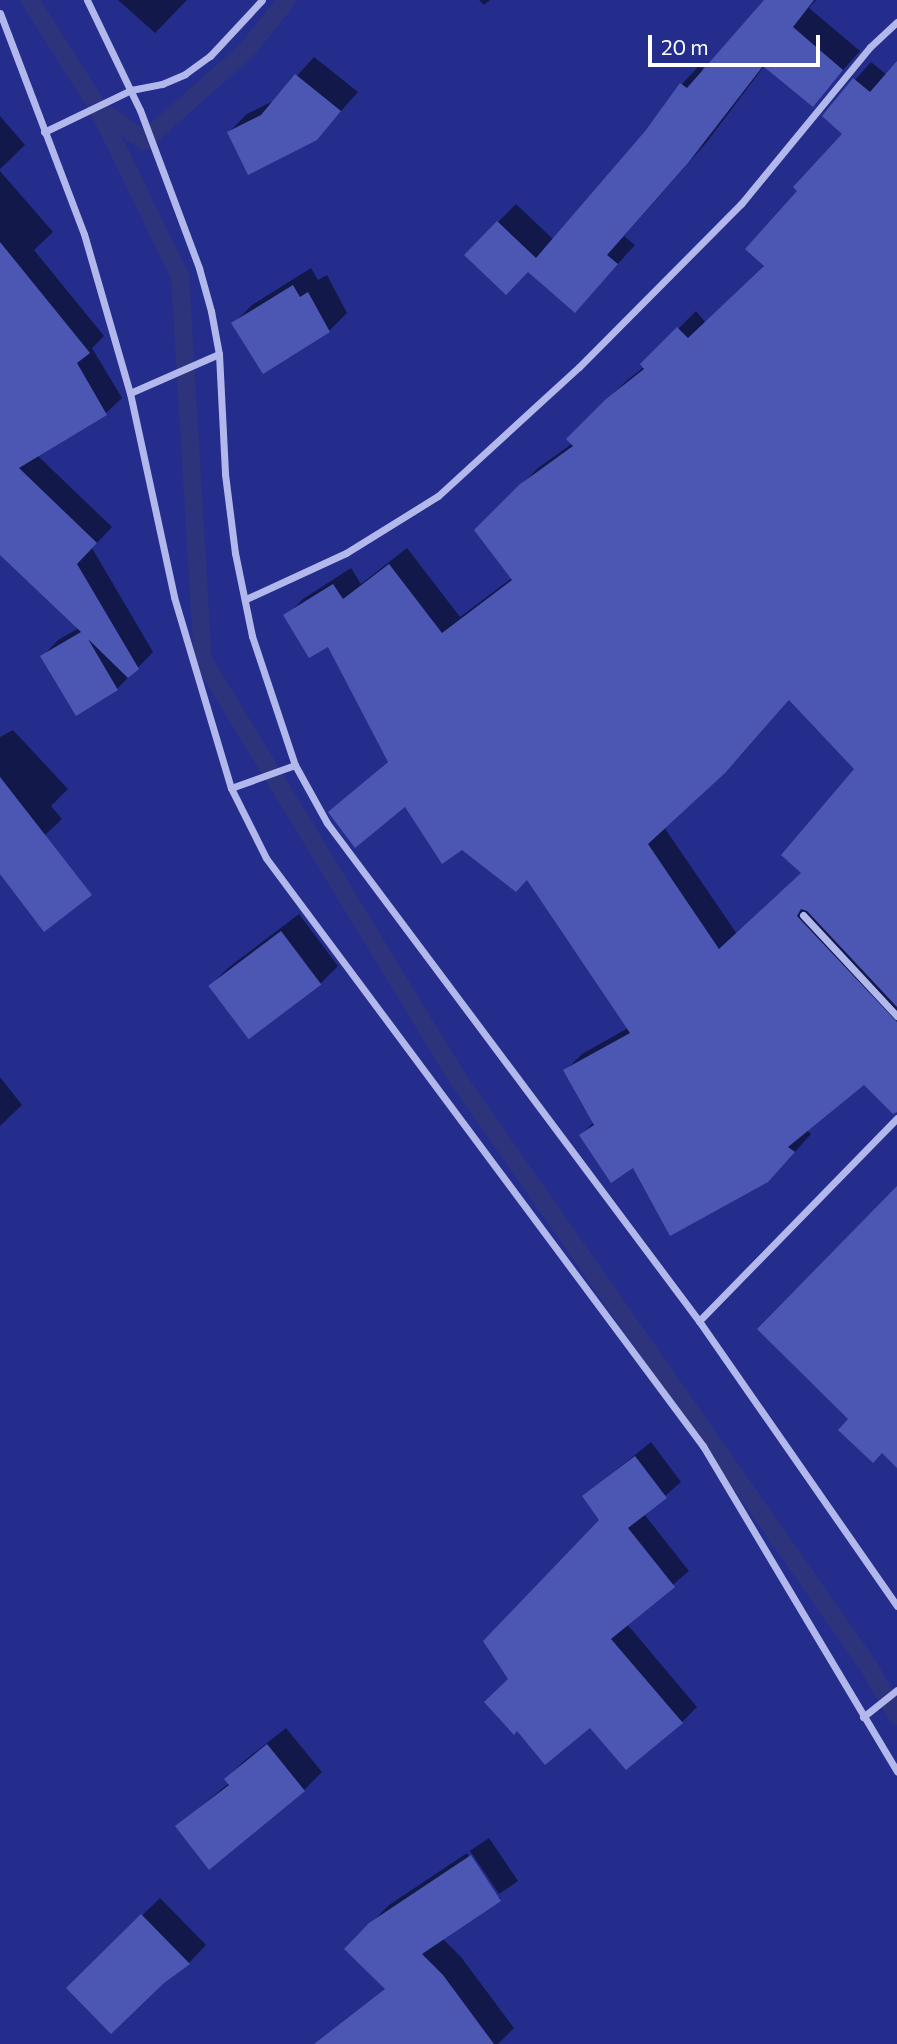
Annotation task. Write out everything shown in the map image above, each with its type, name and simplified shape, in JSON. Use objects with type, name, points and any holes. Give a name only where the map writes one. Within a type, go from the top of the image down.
[{"type":"street","points":[[87,0],[140,110],[199,268],[219,354],[225,474],[235,552],[252,636],[295,765],[327,823],[699,1321],[897,1606]]},
{"type":"street","points":[[44,132],[131,90],[162,84],[185,74],[210,56],[262,0]]},
{"type":"street","points":[[0,13],[84,234],[130,393],[174,597],[231,788],[266,858],[703,1446],[897,1772]]},
{"type":"street","points":[[246,599],[346,552],[438,496],[579,367],[741,204],[870,47],[897,22]]},
{"type":"street","points":[[130,393],[219,354]]},
{"type":"street","points":[[231,788],[295,765]]},
{"type":"street","points":[[803,915],[897,1016]]},
{"type":"street","points":[[699,1321],[897,1118]]},
{"type":"street","points":[[863,1717],[897,1690]]},
{"type":"building","points":[[764,0],[814,0],[793,27],[843,70],[813,107],[763,66],[688,163],[607,255],[618,264],[575,313],[528,272],[506,295],[464,255],[497,221],[536,258],[646,130],[680,83],[687,88]]},
{"type":"building","points":[[897,61],[897,1007],[807,911],[801,909],[797,916],[897,1022],[897,1112],[893,1114],[864,1085],[788,1147],[795,1152],[768,1182],[670,1236],[633,1168],[611,1183],[579,1135],[594,1125],[563,1070],[630,1033],[527,880],[516,892],[462,850],[442,864],[405,807],[355,848],[328,812],[388,762],[328,647],[309,658],[283,615],[333,584],[343,599],[389,564],[442,633],[512,580],[474,530],[519,485],[573,446],[566,439],[606,399],[644,369],[640,364],[677,327],[688,338],[764,266],[745,249],[797,191],[793,187],[842,134],[822,116],[853,78],[870,92]],"holes":[[[789,700],[854,769],[781,855],[801,873],[719,949],[648,844],[725,773]]]},
{"type":"building","points":[[295,74],[341,111],[317,140],[248,175],[227,132],[261,115]]},
{"type":"building","points":[[0,242],[90,353],[77,363],[107,415],[19,468],[97,543],[77,564],[139,669],[128,678],[88,639],[118,690],[76,716],[40,656],[81,632],[0,555]]},
{"type":"building","points":[[293,285],[300,297],[308,292],[330,332],[263,374],[231,323]]},
{"type":"building","points":[[0,777],[92,895],[44,932],[0,874]]},
{"type":"building","points":[[281,931],[321,985],[249,1039],[208,986]]},
{"type":"building","points":[[897,1186],[897,1468],[882,1453],[873,1463],[838,1430],[848,1419],[757,1329]]},
{"type":"building","points":[[635,1456],[667,1498],[628,1528],[675,1587],[611,1639],[683,1723],[626,1770],[590,1728],[545,1765],[517,1731],[514,1735],[484,1702],[508,1679],[483,1641],[599,1520],[582,1496]]},
{"type":"building","points":[[267,1744],[305,1791],[209,1870],[175,1826],[229,1785],[224,1779]]},
{"type":"building","points":[[471,1855],[501,1901],[422,1954],[443,1975],[494,2044],[314,2044],[385,1989],[344,1949],[369,1923]]},
{"type":"building","points":[[141,1914],[190,1964],[164,1983],[111,2034],[66,1988]]},
{"type":"waterway","points":[[30,0],[97,106],[180,276],[203,660],[456,1076],[869,1667],[897,1716]]},
{"type":"waterway","points":[[99,108],[144,141],[246,51],[287,0]]}]
